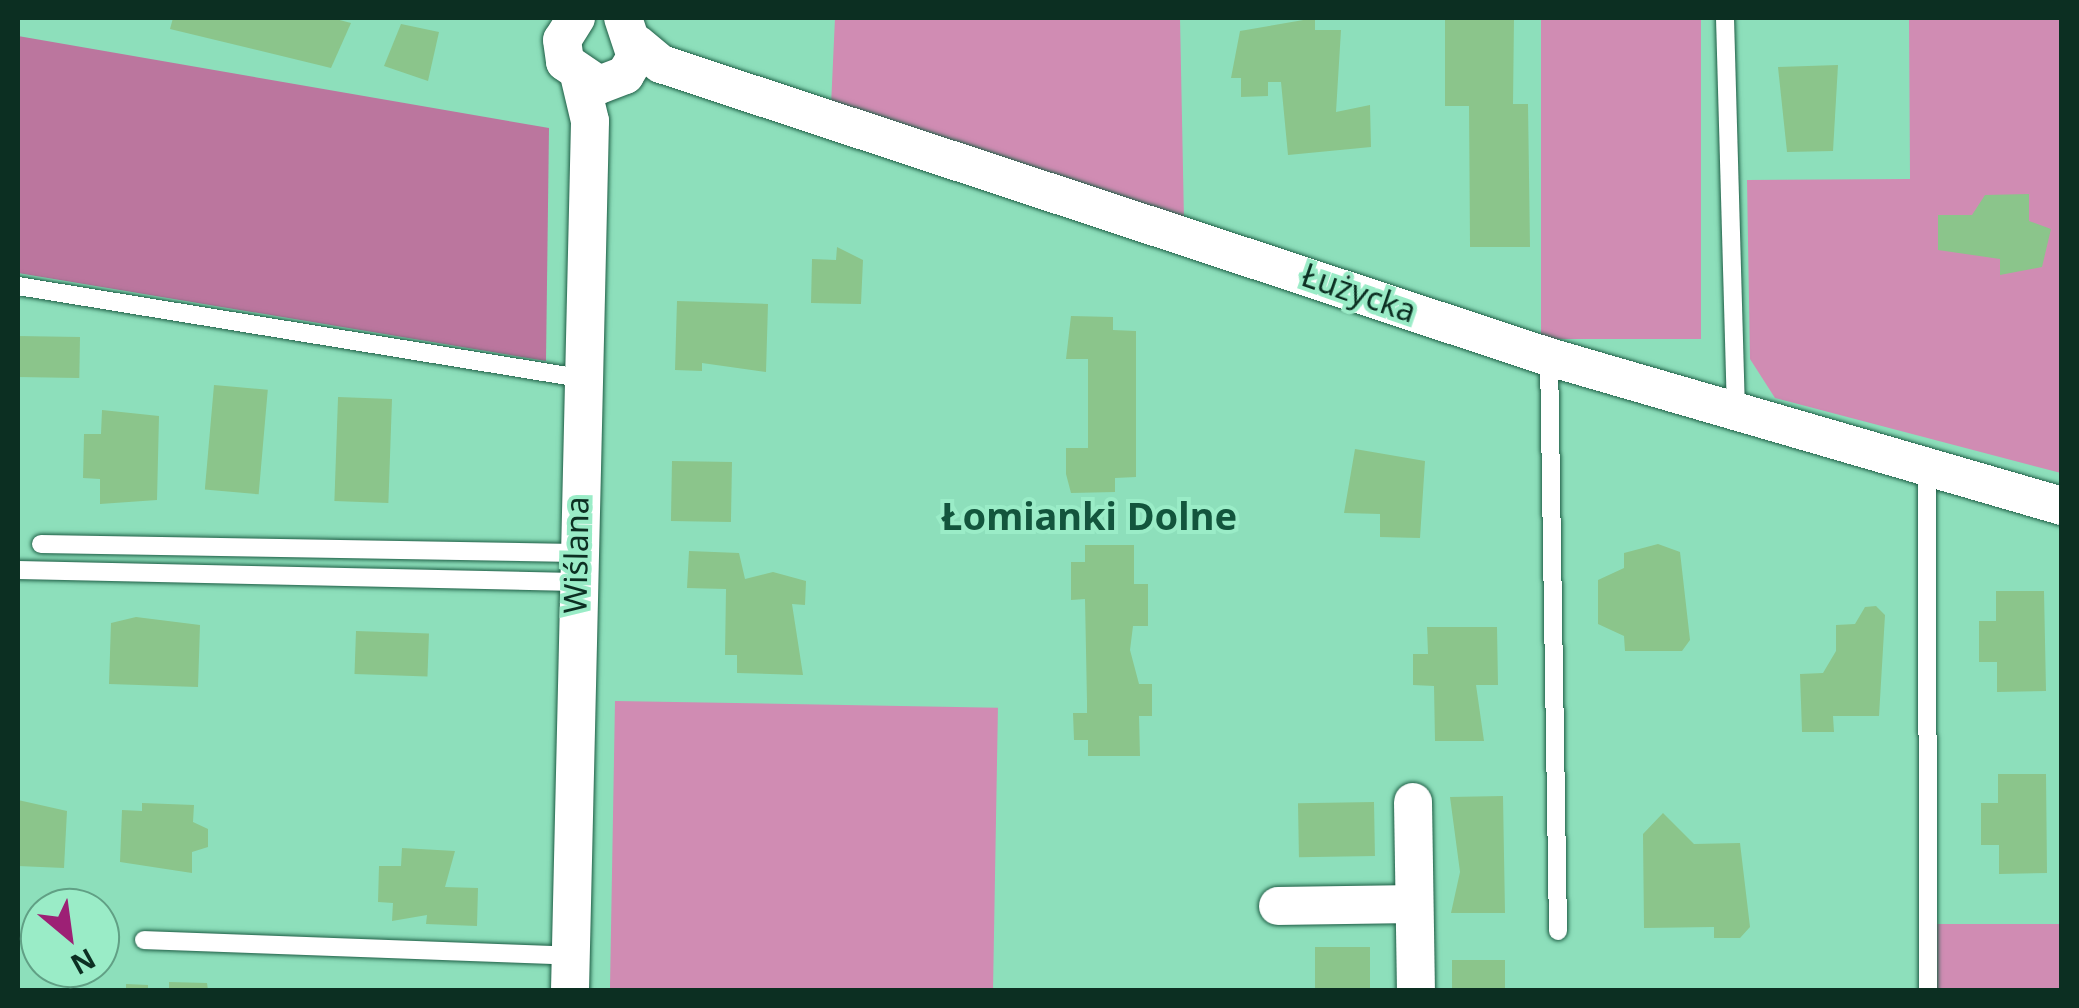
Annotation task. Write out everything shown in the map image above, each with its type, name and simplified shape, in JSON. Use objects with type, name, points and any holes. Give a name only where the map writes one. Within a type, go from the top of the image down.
[{"type":"street","points":[[576,18],[562,51],[624,59]]},
{"type":"street","name":"Wiślana","points":[[571,973],[580,378],[590,120],[624,59]]},
{"type":"street","name":"Łużycka","points":[[624,59],[1549,356],[2062,506]]},
{"type":"street","points":[[1413,802],[1416,990]]},
{"type":"street","points":[[1278,906],[1414,904]]},
{"type":"lane","points":[[1725,18],[1736,412]]},
{"type":"lane","points":[[18,286],[580,378]]},
{"type":"lane","points":[[1549,356],[1558,931]]},
{"type":"lane","points":[[1926,466],[1928,990]]},
{"type":"lane","points":[[41,544],[576,568]]},
{"type":"lane","points":[[18,570],[576,568]]},
{"type":"lane","points":[[144,940],[571,973]]},
{"type":"shaded area","points":[[835,18],[1180,18],[1184,221],[831,106]]},
{"type":"shaded area","points":[[1541,18],[1701,18],[1701,339],[1541,339]]},
{"type":"shaded area","points":[[1909,18],[2061,18],[2061,473],[1775,398],[1750,359],[1747,180],[1910,179]]},
{"type":"shaded area","points":[[18,36],[549,128],[546,361],[18,273]]},
{"type":"shaded area","points":[[615,701],[998,708],[993,990],[610,990]]},
{"type":"shaded area","points":[[1936,924],[2061,924],[2061,990],[1936,990]]},
{"type":"building","points":[[173,18],[332,18],[351,23],[331,68],[170,29]]},
{"type":"building","points":[[1315,18],[1315,30],[1341,30],[1336,112],[1370,105],[1371,147],[1288,155],[1281,82],[1268,82],[1268,96],[1241,97],[1241,78],[1231,78],[1240,31]]},
{"type":"building","points":[[1445,18],[1514,18],[1513,104],[1528,104],[1530,247],[1470,247],[1469,106],[1445,106]]},
{"type":"building","points":[[401,24],[439,32],[428,81],[384,66]]},
{"type":"building","points":[[1838,65],[1833,151],[1787,152],[1778,67]]},
{"type":"building","points":[[2029,194],[2029,221],[2051,229],[2042,267],[2000,275],[2000,259],[1938,250],[1938,215],[1972,215],[1985,195]]},
{"type":"building","points":[[837,247],[863,260],[861,304],[811,303],[812,259],[836,260]]},
{"type":"building","points":[[677,301],[768,304],[766,372],[702,363],[702,371],[675,370]]},
{"type":"building","points":[[1071,316],[1113,317],[1113,330],[1136,331],[1136,477],[1115,478],[1115,492],[1071,493],[1066,474],[1066,448],[1088,448],[1088,359],[1066,359]]},
{"type":"building","points":[[18,336],[80,337],[79,378],[18,377]]},
{"type":"building","points":[[214,385],[268,390],[259,494],[205,490]]},
{"type":"building","points":[[338,397],[392,399],[388,503],[334,501]]},
{"type":"building","points":[[102,410],[159,416],[157,500],[100,504],[100,479],[83,478],[84,434],[101,434]]},
{"type":"building","points":[[1355,449],[1425,461],[1420,538],[1380,537],[1380,514],[1344,513]]},
{"type":"building","points":[[672,461],[732,462],[731,522],[671,521]]},
{"type":"building","points":[[1658,544],[1680,552],[1690,640],[1682,651],[1625,651],[1624,636],[1598,624],[1598,580],[1624,568],[1624,553]]},
{"type":"building","points":[[1085,545],[1134,545],[1134,584],[1148,584],[1148,626],[1133,626],[1130,650],[1139,684],[1152,684],[1152,716],[1139,716],[1140,756],[1088,756],[1088,740],[1074,740],[1073,713],[1087,713],[1087,702],[1085,599],[1071,600],[1071,562],[1085,562]]},
{"type":"building","points":[[689,551],[739,553],[745,579],[773,572],[806,581],[805,605],[792,604],[803,675],[737,673],[737,655],[725,655],[726,589],[687,588]]},
{"type":"building","points":[[1996,591],[2044,591],[2046,691],[1997,692],[1997,662],[1979,662],[1979,621],[1996,621]]},
{"type":"building","points":[[1876,606],[1885,615],[1879,716],[1833,716],[1834,732],[1802,732],[1800,674],[1823,673],[1836,651],[1836,625],[1855,624],[1865,607]]},
{"type":"building","points":[[136,617],[200,625],[198,687],[109,684],[111,623]]},
{"type":"building","points":[[1427,627],[1497,627],[1498,685],[1476,685],[1484,741],[1435,741],[1434,686],[1413,685],[1413,654],[1428,654]]},
{"type":"building","points":[[356,631],[429,634],[427,677],[354,674]]},
{"type":"building","points":[[1998,774],[2046,774],[2047,873],[1999,874],[1999,845],[1981,845],[1981,803],[1998,803]]},
{"type":"building","points":[[1503,796],[1505,913],[1451,913],[1460,872],[1450,797]]},
{"type":"building","points":[[18,800],[67,811],[64,868],[18,866]]},
{"type":"building","points":[[1374,802],[1375,856],[1299,857],[1298,803]]},
{"type":"building","points":[[142,803],[194,805],[193,822],[208,829],[208,847],[192,852],[192,873],[120,862],[122,810],[142,811]]},
{"type":"building","points":[[1663,813],[1694,844],[1740,843],[1750,927],[1740,938],[1714,938],[1714,927],[1644,928],[1643,834]]},
{"type":"building","points":[[402,848],[455,851],[445,887],[478,888],[477,926],[426,924],[427,915],[392,921],[393,903],[378,902],[379,866],[401,866]]},
{"type":"building","points":[[1315,947],[1370,947],[1370,990],[1315,990]]},
{"type":"building","points":[[1452,960],[1505,960],[1505,990],[1452,990]]},
{"type":"building","points":[[169,982],[207,983],[208,990],[169,990]]},
{"type":"building","points":[[126,984],[148,985],[148,990],[126,990]]},
{"type":"district","name":"Łomianki Dolne","points":[[1089,516]]}]
